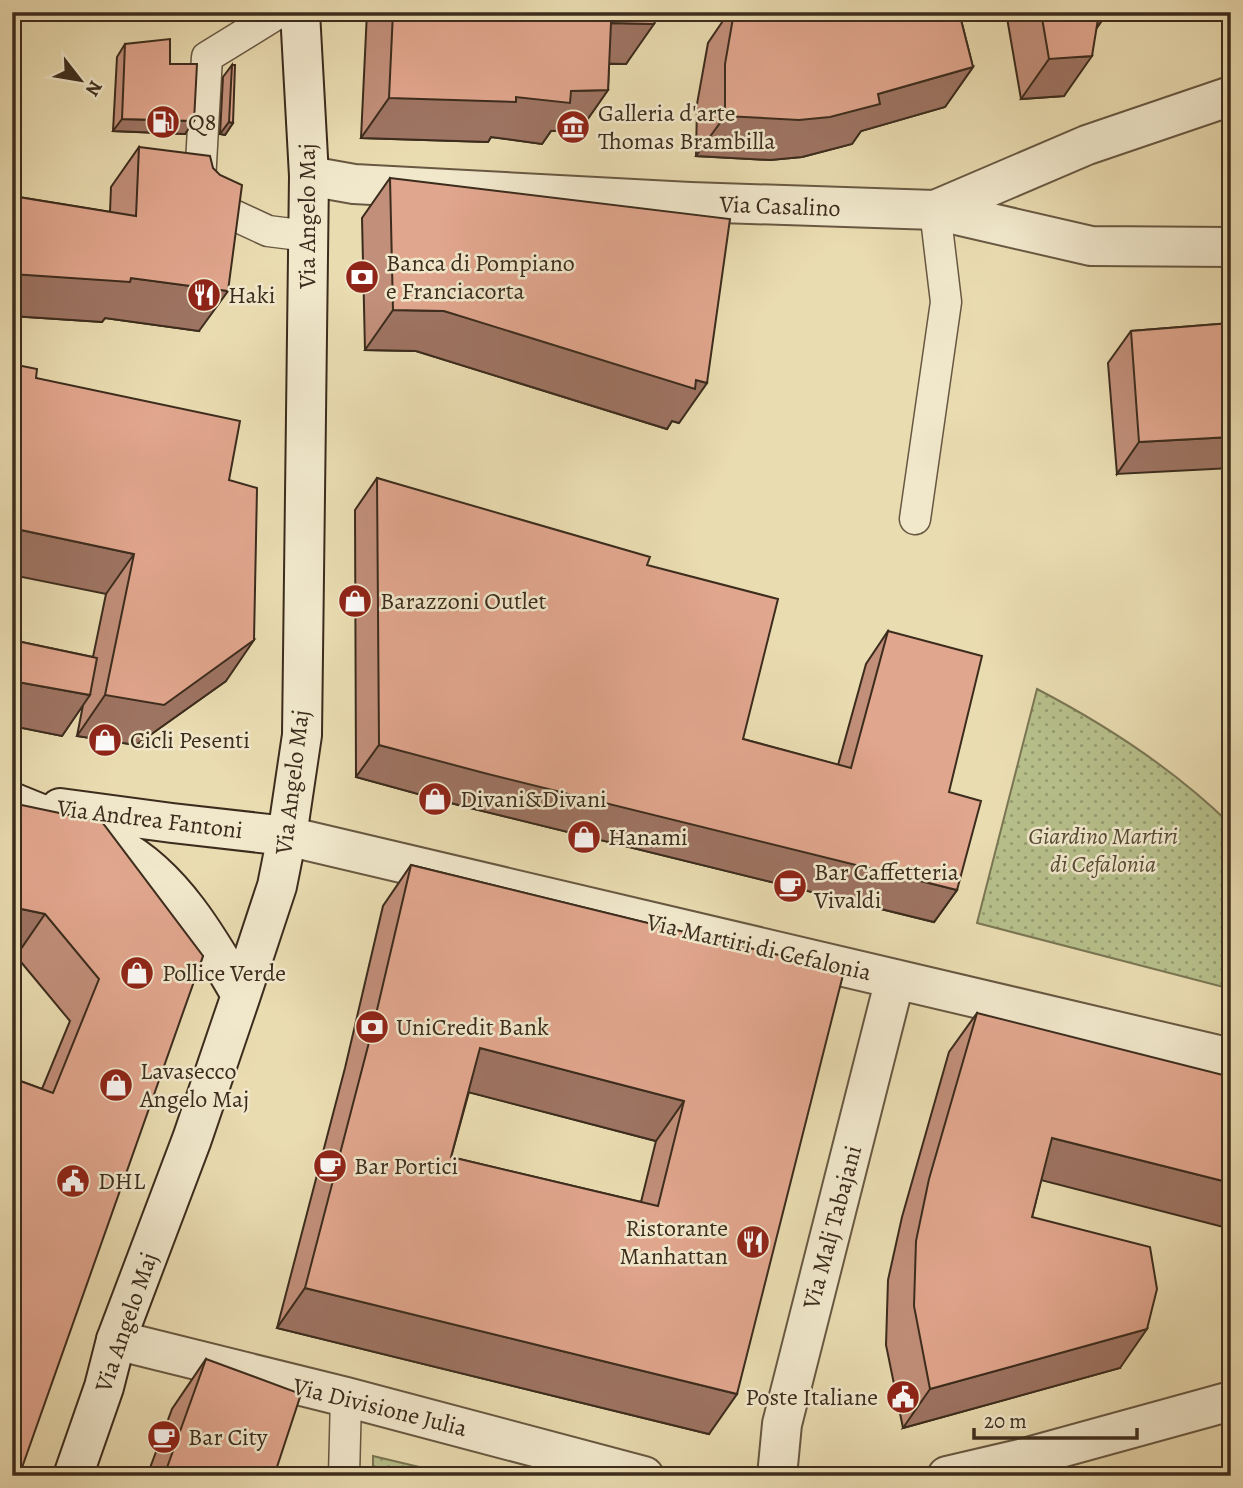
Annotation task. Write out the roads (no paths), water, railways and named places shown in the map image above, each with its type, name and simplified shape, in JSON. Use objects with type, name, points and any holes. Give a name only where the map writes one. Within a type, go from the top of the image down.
[{"type":"street","name":"Via Angelo Maj","points":[[73,1476],[104,1387],[116,1340],[192,1139],[241,995],[277,886],[287,835],[302,735],[309,176],[300,12]]},
{"type":"street","name":"Via Casalino","points":[[309,176],[354,184],[704,203],[935,210],[1087,145],[1231,96]]},
{"type":"street","points":[[935,210],[1091,246],[1231,247]]},
{"type":"street","name":"Via Andrea Fantoni","points":[[12,802],[287,835]]},
{"type":"street","name":"Via Andrea Fantoni","points":[[12,802],[119,847],[155,875],[201,926],[241,995]]},
{"type":"street","name":"Via Martiri di Cefalonia","points":[[287,835],[1231,1058]]},
{"type":"street","name":"Via Malj Tabajani","points":[[777,1476],[782,1424],[895,979]]},
{"type":"street","name":"Via Divisione Julia","points":[[116,1340],[644,1476]]},
{"type":"street","points":[[947,1476],[1027,1467],[1231,1401]]},
{"type":"lane","points":[[280,12],[206,57],[199,200],[268,231],[309,236]]},
{"type":"lane","points":[[915,519],[946,302],[935,210]]},
{"type":"lane","points":[[344,1476],[345,1397]]},
{"type":"place","name":"Q8","points":[[163,122]]},
{"type":"place","name":"Galleria d'arte Thomas Brambilla","points":[[573,127]]},
{"type":"place","name":"Banca di Pompiano e Franciacorta","points":[[362,277]]},
{"type":"place","name":"Haki","points":[[204,295]]},
{"type":"place","name":"Barazzoni Outlet","points":[[355,601]]},
{"type":"place","name":"Cicli Pesenti","points":[[105,740]]},
{"type":"place","name":"Divani&Divani","points":[[435,799]]},
{"type":"place","name":"Hanami","points":[[584,837]]},
{"type":"place","name":"Bar Caffetteria Vivaldi","points":[[790,886]]},
{"type":"place","name":"Pollice Verde","points":[[137,973]]},
{"type":"place","name":"UniCredit Bank","points":[[372,1027]]},
{"type":"place","name":"Lavasecco Angelo Maj","points":[[116,1085]]},
{"type":"place","name":"Bar Portici","points":[[330,1166]]},
{"type":"place","name":"DHL","points":[[73,1181]]},
{"type":"place","name":"Ristorante Manhattan","points":[[753,1242]]},
{"type":"place","name":"Poste Italiane","points":[[903,1397]]},
{"type":"place","name":"Bar City","points":[[164,1437]]},
{"type":"park label","name":"Giardino Martiri di Cefalonia","points":[[1103,850]]}]
